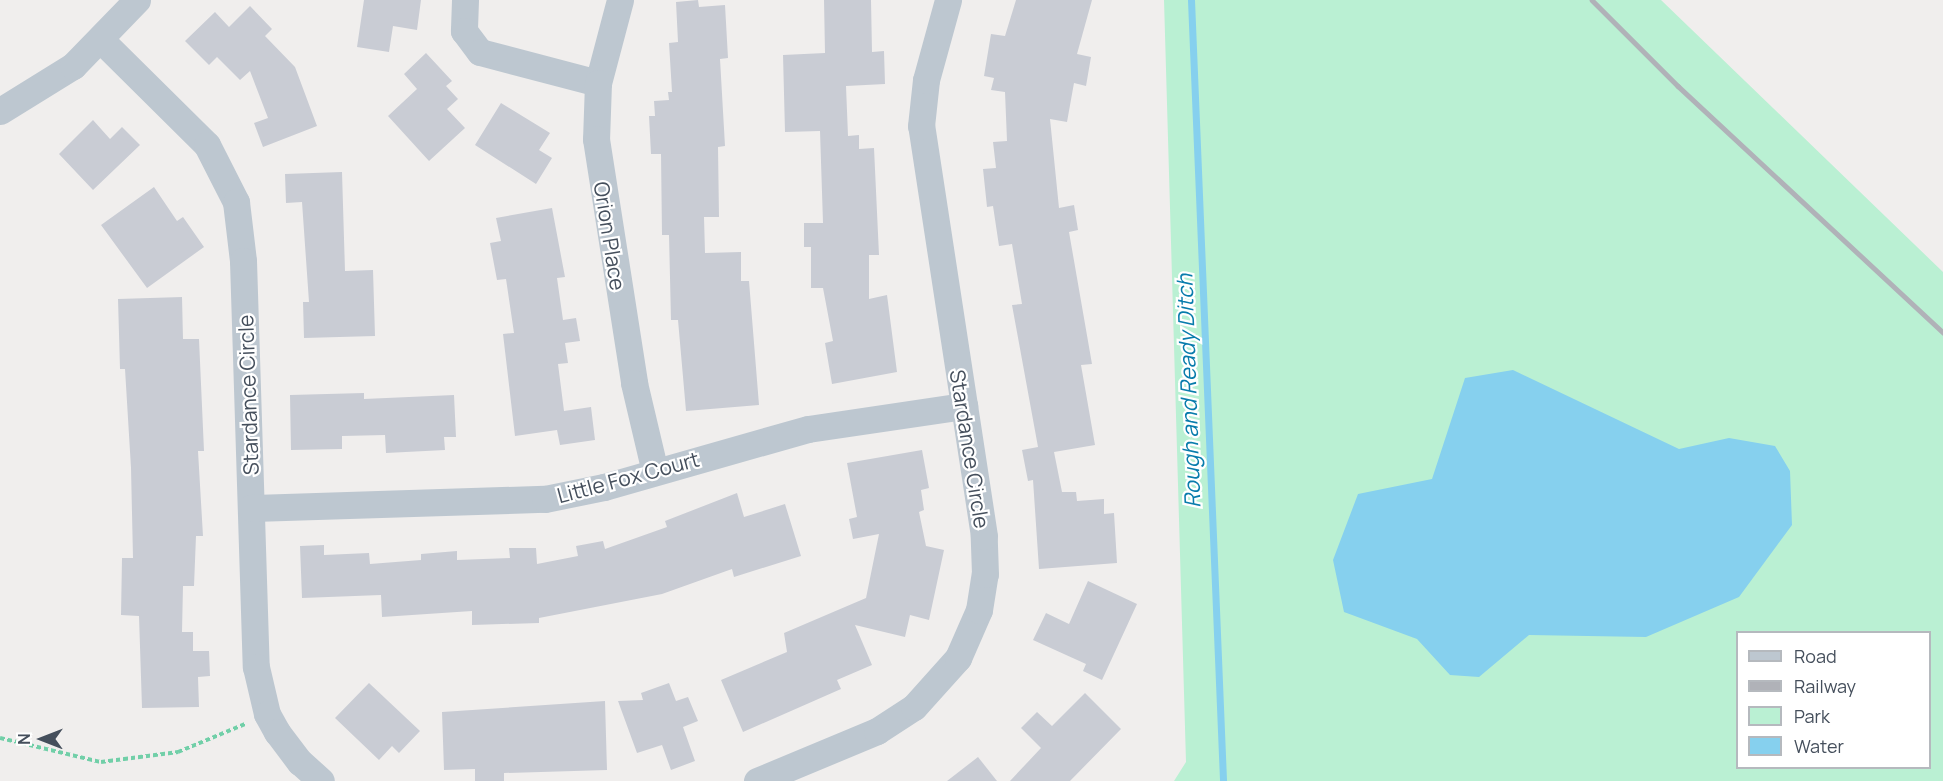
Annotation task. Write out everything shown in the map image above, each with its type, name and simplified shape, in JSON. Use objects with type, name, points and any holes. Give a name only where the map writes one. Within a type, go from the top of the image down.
[{"type":"street","points":[[0,111],[48,84],[101,40],[137,0]]},
{"type":"street","points":[[465,0],[465,31],[480,52],[598,83]]},
{"type":"street","name":"Orion Place","points":[[620,0],[598,83],[595,120],[601,181],[634,383],[655,472]]},
{"type":"street","name":"Stardance Circle","points":[[757,781],[896,719],[930,693],[958,658],[979,610],[985,574],[984,536],[921,126],[926,80],[948,0]]},
{"type":"street","name":"Stardance Circle","points":[[101,40],[207,145],[236,202],[243,261],[254,656],[267,714],[287,747],[321,781]]},
{"type":"street","name":"Little Fox Court","points":[[251,508],[545,499],[655,472],[808,429],[963,406]]},
{"type":"path","points":[[0,738],[101,762],[178,752],[267,714]]},
{"type":"green space","points":[[1164,0],[1661,0],[1943,272],[1943,781],[1174,781],[1186,762]]},
{"type":"water","points":[[1513,370],[1679,449],[1729,438],[1775,446],[1790,471],[1792,525],[1739,597],[1646,637],[1529,635],[1479,677],[1450,675],[1417,639],[1344,612],[1333,560],[1358,494],[1432,479],[1465,378]]},
{"type":"building","points":[[364,0],[421,0],[417,30],[393,26],[389,52],[357,47]]},
{"type":"building","points":[[698,0],[699,7],[725,5],[728,58],[720,59],[725,146],[718,147],[719,217],[704,217],[705,253],[741,252],[741,281],[749,281],[759,405],[686,411],[678,320],[671,320],[669,235],[662,235],[661,154],[651,154],[649,116],[655,116],[654,101],[669,100],[668,92],[672,92],[669,43],[678,42],[676,2]]},
{"type":"building","points":[[824,0],[871,0],[872,52],[884,51],[885,84],[846,86],[848,136],[859,135],[859,149],[874,148],[879,255],[869,255],[869,299],[887,295],[897,372],[832,384],[825,343],[833,341],[823,288],[811,288],[811,247],[804,247],[804,223],[823,223],[820,131],[785,132],[783,55],[825,53]]},
{"type":"building","points":[[1016,0],[1092,0],[1077,54],[1091,57],[1086,86],[1074,83],[1067,122],[1050,119],[1059,208],[1074,205],[1078,230],[1069,232],[1092,364],[1081,365],[1095,445],[1054,452],[1062,492],[1076,492],[1077,501],[1104,499],[1104,514],[1114,513],[1117,563],[1039,569],[1033,480],[1028,481],[1022,450],[1038,447],[1012,305],[1022,304],[1012,244],[999,246],[993,206],[987,207],[983,169],[996,168],[993,142],[1007,141],[1005,92],[991,90],[994,78],[984,76],[991,34],[1005,36]]},
{"type":"building","points":[[250,6],[272,29],[265,36],[295,67],[317,126],[263,147],[254,123],[268,118],[250,71],[240,80],[217,57],[209,65],[185,41],[215,12],[229,27]]},
{"type":"building","points":[[426,53],[452,81],[446,86],[458,99],[447,109],[465,128],[429,161],[388,116],[417,89],[404,74]]},
{"type":"building","points":[[501,103],[550,133],[539,150],[552,158],[536,184],[475,145]]},
{"type":"building","points":[[93,120],[110,139],[122,127],[140,145],[93,190],[59,154]]},
{"type":"building","points":[[342,172],[345,271],[373,270],[375,336],[304,338],[303,302],[309,302],[302,202],[286,203],[285,174]]},
{"type":"building","points":[[154,187],[177,221],[183,217],[204,247],[147,288],[101,225]]},
{"type":"building","points":[[552,208],[565,277],[557,278],[563,320],[576,318],[580,341],[565,343],[568,363],[558,364],[564,411],[591,407],[595,440],[560,445],[557,430],[515,436],[503,334],[514,333],[506,279],[497,280],[490,243],[501,241],[496,218]]},
{"type":"building","points":[[182,297],[183,339],[199,339],[204,451],[198,451],[203,536],[196,536],[194,586],[183,586],[182,632],[193,632],[193,651],[209,651],[210,676],[198,677],[199,707],[142,708],[139,616],[121,615],[122,558],[133,558],[131,468],[125,369],[120,369],[118,299]]},
{"type":"building","points":[[364,393],[364,399],[454,395],[456,437],[444,437],[445,450],[386,453],[385,435],[342,436],[342,449],[291,450],[290,395]]},
{"type":"building","points":[[922,450],[929,488],[921,490],[924,510],[919,512],[926,546],[944,550],[929,620],[910,615],[905,637],[855,625],[872,665],[837,680],[841,689],[743,732],[721,680],[787,652],[784,633],[866,598],[879,534],[853,539],[849,519],[857,517],[847,463]]},
{"type":"building","points":[[737,493],[744,517],[785,504],[801,556],[734,577],[732,569],[662,594],[539,618],[539,623],[472,625],[472,611],[382,617],[381,595],[302,598],[300,546],[324,545],[324,555],[369,553],[370,564],[421,560],[421,554],[457,551],[457,560],[510,558],[509,548],[536,548],[537,564],[578,556],[576,546],[603,541],[605,549],[667,527],[665,521]]},
{"type":"building","points":[[1088,581],[1137,604],[1102,680],[1083,671],[1086,664],[1033,640],[1046,613],[1069,624]]},
{"type":"building","points":[[369,683],[420,731],[399,753],[392,746],[379,760],[335,718]]},
{"type":"building","points":[[669,683],[676,701],[688,697],[698,721],[683,727],[695,761],[671,770],[662,745],[637,753],[618,701],[643,700],[641,693]]},
{"type":"building","points":[[1085,693],[1121,729],[1070,781],[1010,781],[1041,748],[1021,728],[1037,712],[1052,726]]},
{"type":"building","points":[[605,701],[607,770],[504,773],[504,781],[475,781],[475,769],[444,770],[442,712]]},
{"type":"building","points":[[978,757],[997,781],[947,781]]},
{"type":"waterway","name":"Rough and Ready Ditch","points":[[1191,0],[1223,781]]},
{"type":"railway","points":[[1592,0],[1678,86],[1943,332]]}]
